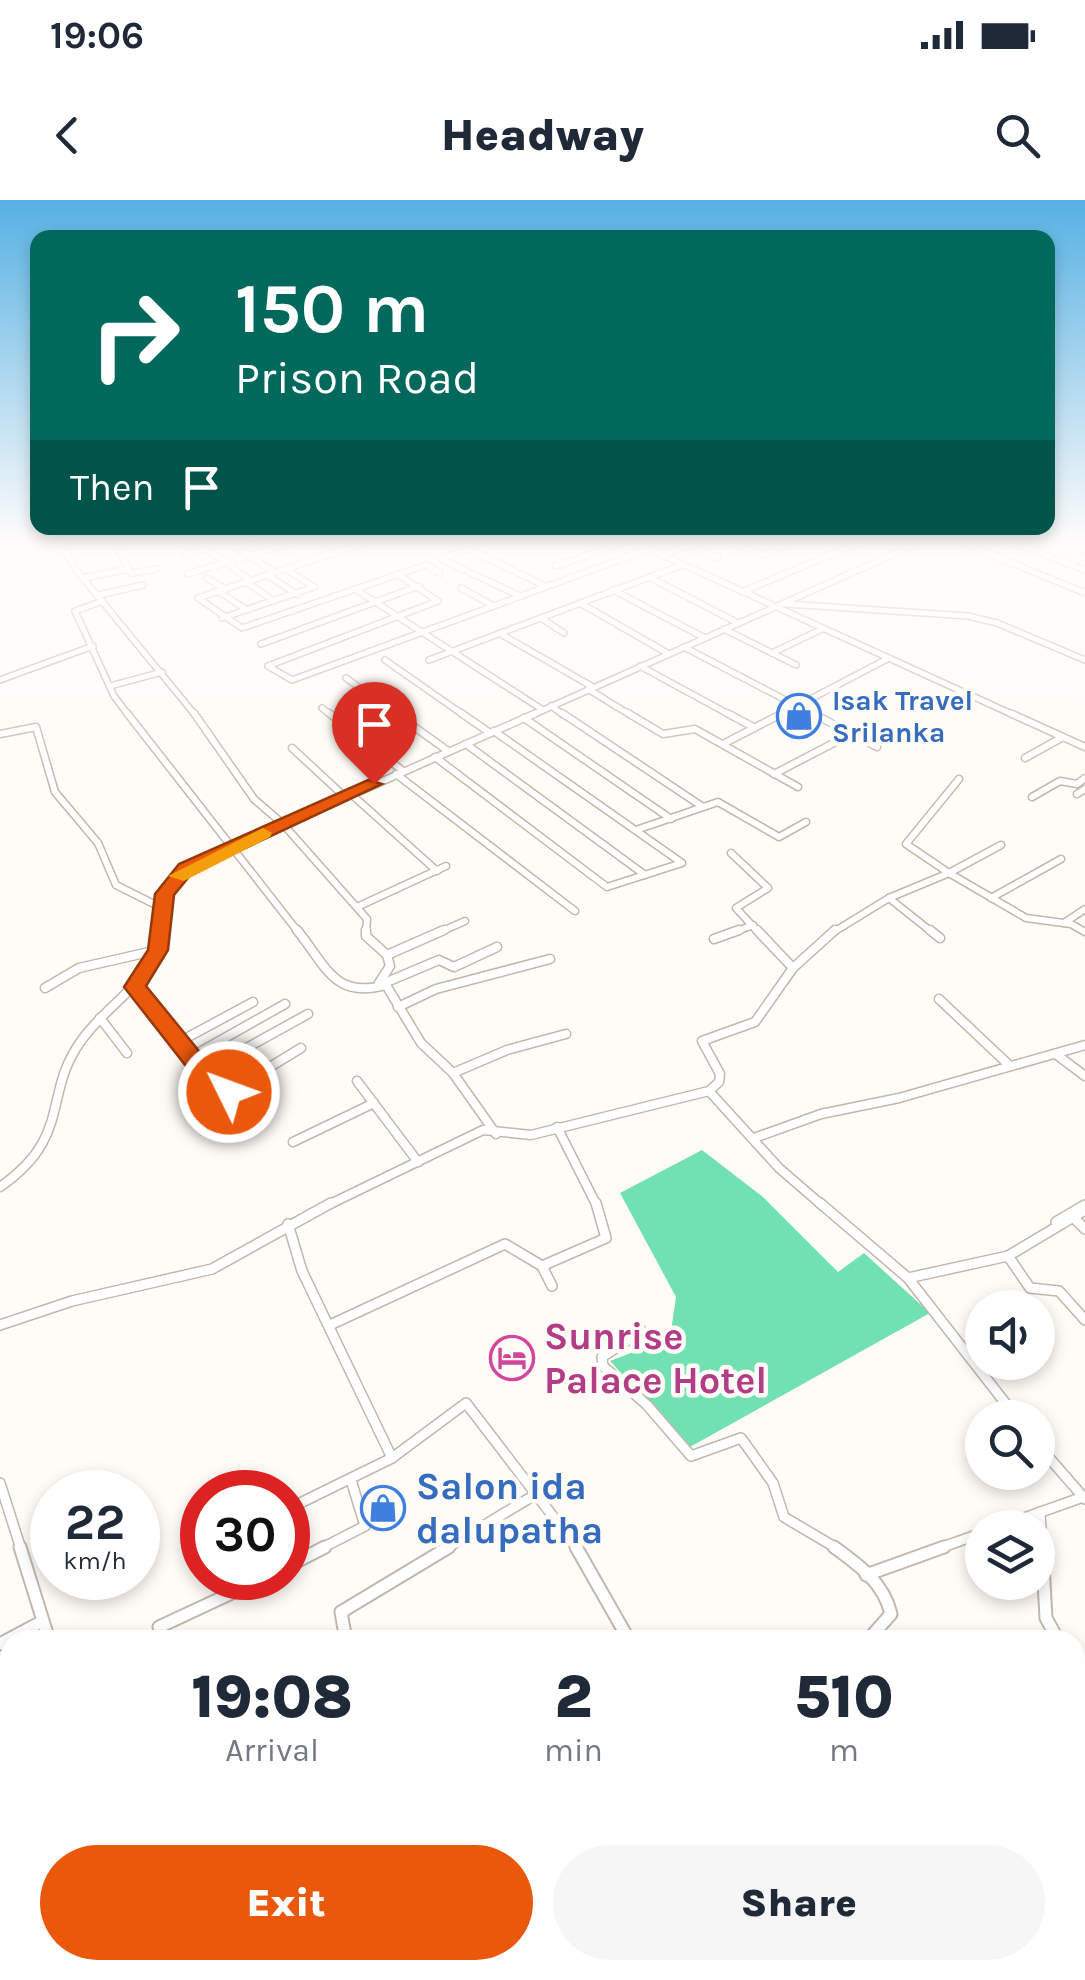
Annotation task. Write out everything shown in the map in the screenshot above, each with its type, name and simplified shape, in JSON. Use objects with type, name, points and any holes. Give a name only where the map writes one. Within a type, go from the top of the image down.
[{"type":"street","points":[[82,625],[110,686],[230,848],[342,987],[359,992],[439,960],[454,967],[497,947]]},
{"type":"street","points":[[123,625],[204,724],[254,799],[284,824],[367,919],[366,936],[387,955],[390,966],[380,984]]},
{"type":"street","points":[[261,644],[313,625]]},
{"type":"street","points":[[375,625],[268,666],[292,680],[438,625]]},
{"type":"street","points":[[411,625],[543,710]]},
{"type":"street","points":[[428,660],[523,625]]},
{"type":"street","points":[[552,625],[564,633]]},
{"type":"street","points":[[618,625],[668,654]]},
{"type":"street","points":[[680,625],[705,638]]},
{"type":"street","points":[[0,1187],[39,1154],[58,1110],[70,1059],[100,1018],[135,987],[158,950],[162,908],[172,882],[186,868],[732,625]]},
{"type":"street","points":[[813,625],[1085,747]]},
{"type":"street","points":[[1002,625],[1085,660]]},
{"type":"street","points":[[724,629],[796,665]]},
{"type":"street","points":[[772,653],[822,629]]},
{"type":"street","points":[[500,634],[664,734],[695,729],[798,787]]},
{"type":"street","points":[[0,680],[46,669],[54,660],[93,646]]},
{"type":"street","points":[[684,647],[877,747]]},
{"type":"street","points":[[723,744],[887,659]]},
{"type":"street","points":[[385,660],[682,863],[607,887],[435,757]]},
{"type":"street","points":[[640,666],[755,728]]},
{"type":"street","points":[[110,686],[162,672]]},
{"type":"street","points":[[346,678],[448,752]]},
{"type":"street","points":[[551,706],[702,807]]},
{"type":"street","points":[[322,708],[576,911]]},
{"type":"street","points":[[524,718],[671,819]]},
{"type":"street","points":[[0,734],[36,727],[55,792],[98,842],[116,885],[162,908]]},
{"type":"street","points":[[774,774],[852,734]]},
{"type":"street","points":[[1025,758],[1063,737]]},
{"type":"street","points":[[466,744],[645,875]]},
{"type":"street","points":[[292,748],[437,871]]},
{"type":"street","points":[[960,778],[936,812],[906,840],[950,873],[1037,922],[1064,923],[1085,932]]},
{"type":"street","points":[[1032,797],[1060,781],[1077,784],[1085,778]]},
{"type":"street","points":[[1077,794],[1085,790]]},
{"type":"street","points":[[636,830],[724,803],[779,837],[806,822]]},
{"type":"street","points":[[0,1325],[72,1301],[212,1269],[288,1224],[483,1130],[530,1135],[709,1091],[719,1082],[720,1074],[702,1041],[755,1022],[793,968],[836,928],[1001,845]]},
{"type":"street","points":[[731,852],[768,888],[736,908],[793,968]]},
{"type":"street","points":[[991,898],[1061,860]]},
{"type":"street","points":[[357,907],[446,866]]},
{"type":"street","points":[[889,898],[940,938]]},
{"type":"street","points":[[1064,923],[1085,909]]},
{"type":"street","points":[[387,955],[465,921]]},
{"type":"street","points":[[714,938],[753,926]]},
{"type":"street","points":[[45,988],[79,968],[158,950]]},
{"type":"street","points":[[398,1008],[436,989],[550,959]]},
{"type":"street","points":[[380,984],[421,1044],[453,1072],[496,1134]]},
{"type":"street","points":[[135,987],[219,1092],[229,1092],[301,1048]]},
{"type":"street","points":[[939,999],[1010,1066]]},
{"type":"street","points":[[180,1042],[253,1002]]},
{"type":"street","points":[[191,1057],[285,1004]]},
{"type":"street","points":[[203,1072],[308,1014]]},
{"type":"street","points":[[100,1018],[127,1053]]},
{"type":"street","points":[[453,1072],[507,1050],[566,1034]]},
{"type":"street","points":[[754,1138],[821,1114],[900,1098],[1085,1045]]},
{"type":"street","points":[[1057,1054],[1085,1076]]},
{"type":"street","points":[[358,1081],[418,1162]]},
{"type":"street","points":[[709,1091],[779,1168],[908,1278],[1002,1400]]},
{"type":"street","points":[[293,1142],[374,1103]]},
{"type":"street","points":[[542,1266],[606,1238],[602,1216],[557,1127]]},
{"type":"street","points":[[908,1278],[1008,1256],[1085,1208]]},
{"type":"street","points":[[1074,1218],[1085,1229]]},
{"type":"street","points":[[288,1224],[302,1271],[392,1458]]},
{"type":"street","points":[[330,1325],[505,1244],[525,1252],[542,1266],[552,1286]]},
{"type":"street","points":[[1008,1256],[1030,1288],[1060,1292],[1085,1320]]},
{"type":"street","points":[[642,1331],[602,1357],[603,1366],[647,1405],[691,1456],[741,1438],[774,1483],[784,1517],[819,1533],[866,1575],[891,1604],[891,1614],[877,1630]]},
{"type":"street","points":[[310,1499],[392,1458],[466,1403],[589,1564],[624,1630]]},
{"type":"street","points":[[1046,1510],[1084,1498],[1055,1465]]},
{"type":"street","points":[[310,1555],[365,1526],[351,1480]]},
{"type":"street","points":[[0,1482],[45,1630]]},
{"type":"street","points":[[344,1630],[341,1612],[538,1493]]},
{"type":"street","points":[[866,1575],[965,1538]]},
{"type":"street","points":[[159,1628],[218,1600]]},
{"type":"street","points":[[1045,1600],[1046,1618],[1053,1630]]},
{"type":"street","points":[[26,1630],[41,1622]]},
{"type":"green space","points":[[702,1150],[763,1197],[838,1272],[864,1253],[930,1313],[690,1447],[610,1361],[670,1338],[676,1297],[620,1193]]},
{"type":"slow traffic","points":[[177,876],[186,868],[263,833]]},
{"type":"place","name":"Isak Travel Srilanka","points":[[799,716]]},
{"type":"place","name":"Sunrise Palace Hotel","points":[[512,1358]]},
{"type":"place","name":"Salon ida dalupatha","points":[[383,1508]]},
{"type":"route","points":[[229,1092],[219,1092],[135,987],[158,950],[165,894],[186,868],[374,784]]}]
